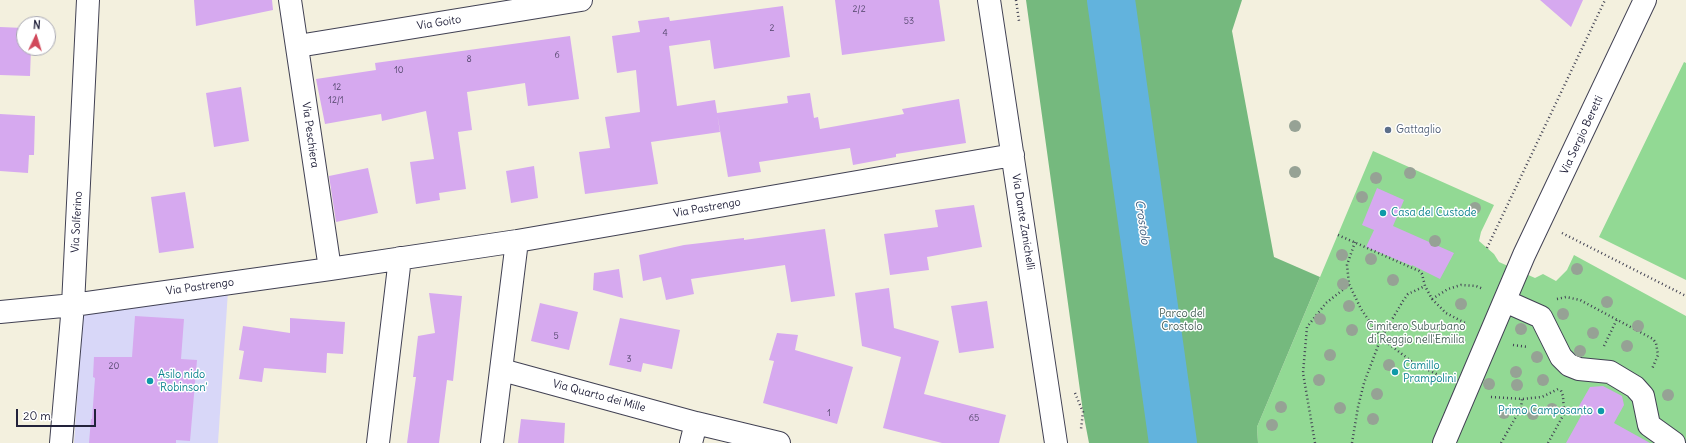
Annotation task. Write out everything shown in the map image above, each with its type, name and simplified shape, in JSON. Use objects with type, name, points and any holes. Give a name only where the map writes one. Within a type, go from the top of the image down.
[{"type":"street","name":"Via Solferino","points":[[61,443],[73,304],[88,0]]},
{"type":"street","name":"Via Peschiera","points":[[290,0],[330,269]]},
{"type":"street","name":"Via Goito","points":[[298,46],[581,0]]},
{"type":"street","name":"Via Dante Zanichelli","points":[[989,0],[1056,443]]},
{"type":"street","name":"Via Sergio Beretti","points":[[1444,443],[1530,242],[1645,0]]},
{"type":"street","name":"Via Pastrengo","points":[[0,312],[73,304],[330,269],[517,241],[1012,155]]},
{"type":"street","points":[[492,443],[517,241]]},
{"type":"street","points":[[378,443],[400,258]]},
{"type":"street","points":[[1504,301],[1541,318],[1561,357],[1569,365],[1577,369],[1610,372],[1639,390],[1643,396],[1649,425],[1674,443]]},
{"type":"street","name":"Via Quarto dei Mille","points":[[502,370],[694,433],[779,443]]},
{"type":"path","points":[[1488,248],[1605,0]]},
{"type":"path","points":[[1338,235],[1419,270],[1432,299],[1446,313],[1490,335],[1521,347],[1536,347],[1552,339]]},
{"type":"path","points":[[1354,242],[1346,265],[1349,284],[1361,309],[1381,338],[1427,370],[1485,396],[1522,399],[1542,396],[1566,385],[1573,377],[1577,369]]},
{"type":"path","points":[[1579,242],[1686,296]]},
{"type":"path","points":[[1315,443],[1303,373],[1307,327],[1326,303],[1349,284]]},
{"type":"path","points":[[1432,299],[1448,289],[1468,284],[1476,286],[1504,301]]},
{"type":"path","points":[[1352,443],[1364,383],[1381,338],[1389,322],[1408,294],[1425,286]]},
{"type":"path","points":[[1541,318],[1554,301],[1560,298],[1572,298],[1586,303],[1653,339],[1658,348],[1658,355],[1639,390]]},
{"type":"path","points":[[1548,443],[1564,414],[1563,396],[1560,388]]},
{"type":"path","points":[[1501,443],[1521,408],[1522,399]]},
{"type":"shaded area","points":[[228,291],[218,443],[74,443],[83,311]]},
{"type":"green space","name":"Parco del Crostolo","points":[[1026,0],[1242,0],[1232,31],[1274,257],[1320,277],[1257,427],[1258,443],[1089,443],[1083,412]]},
{"type":"green space","points":[[1684,62],[1686,63],[1686,280],[1599,237]]},
{"type":"green space","name":"Cimitero Suburbano di Reggio nell'Emilia","points":[[1373,151],[1494,205],[1481,232],[1479,241],[1494,254],[1499,262],[1535,278],[1543,274],[1556,281],[1567,270],[1574,255],[1686,316],[1686,443],[1258,443],[1257,427]]},
{"type":"building","points":[[194,0],[272,0],[273,10],[196,26]]},
{"type":"building","points":[[835,0],[939,0],[945,41],[842,55]]},
{"type":"building","points":[[1540,0],[1583,0],[1571,27]]},
{"type":"building","points":[[783,6],[790,57],[714,69],[710,40],[669,46],[677,106],[715,100],[720,132],[651,142],[658,184],[585,194],[579,152],[610,148],[605,117],[640,112],[636,70],[617,73],[612,36],[640,32],[638,21],[669,17],[670,21]]},
{"type":"building","points":[[0,27],[16,28],[16,56],[31,56],[30,76],[0,75]]},
{"type":"building","points":[[570,36],[579,99],[528,106],[525,83],[467,92],[472,130],[458,132],[466,189],[439,193],[440,200],[416,204],[410,162],[434,159],[426,111],[382,121],[381,114],[325,124],[316,79],[376,70],[375,63]]},
{"type":"building","points":[[241,87],[249,141],[214,147],[206,93]]},
{"type":"building","points":[[810,93],[814,118],[818,117],[820,129],[904,114],[902,109],[959,99],[966,143],[896,154],[896,157],[853,165],[850,148],[759,162],[761,172],[728,177],[717,113],[788,103],[787,96]]},
{"type":"building","points":[[0,114],[35,116],[34,155],[29,155],[28,173],[0,171]]},
{"type":"building","points":[[534,166],[538,198],[511,203],[506,171]]},
{"type":"building","points":[[368,168],[378,213],[336,222],[329,176]]},
{"type":"building","points":[[1377,188],[1404,200],[1393,226],[1454,253],[1440,279],[1412,265],[1366,247],[1374,230],[1362,225]]},
{"type":"building","points":[[185,192],[194,248],[159,253],[151,197]]},
{"type":"building","points":[[974,205],[982,247],[927,257],[929,270],[890,275],[884,234],[938,227],[935,210]]},
{"type":"building","points":[[825,229],[835,296],[791,302],[785,265],[691,279],[694,294],[666,300],[661,277],[643,281],[639,255],[684,245],[744,238],[744,240]]},
{"type":"building","points":[[619,269],[623,298],[593,290],[594,273]]},
{"type":"building","points":[[889,288],[894,328],[939,341],[924,394],[1006,415],[999,443],[942,443],[883,428],[901,357],[862,346],[855,293]]},
{"type":"building","points":[[429,293],[462,296],[453,381],[447,380],[439,443],[407,443],[416,377],[413,377],[418,336],[435,333]]},
{"type":"building","points":[[987,301],[994,348],[959,353],[951,306]]},
{"type":"building","points":[[540,303],[578,312],[569,350],[531,341]]},
{"type":"building","name":"Asilo nido 'Robinson'","points":[[135,316],[184,319],[181,359],[197,360],[190,441],[176,440],[176,443],[89,443],[95,378],[93,377],[94,357],[132,357]]},
{"type":"building","points":[[290,318],[345,322],[343,354],[327,353],[326,373],[264,368],[262,382],[239,379],[244,351],[239,350],[243,326],[290,333]]},
{"type":"building","points":[[620,318],[680,330],[672,369],[643,363],[641,372],[609,365]]},
{"type":"building","points":[[777,333],[798,335],[795,350],[853,367],[837,424],[763,403],[774,361],[769,360]]},
{"type":"building","name":"Primo Camposanto","points":[[1603,386],[1622,396],[1624,405],[1614,423],[1650,443],[1566,443],[1581,416],[1579,406],[1590,387]]},
{"type":"building","points":[[521,419],[565,423],[564,443],[518,443]]},
{"type":"waterway","name":"Crostolo","points":[[1111,0],[1173,443]]},
{"type":"place","name":"Gattaglio","points":[[1388,130]]},
{"type":"place","name":"Casa del Custode","points":[[1383,213]]},
{"type":"place","name":"Camillo Prampolini","points":[[1395,372]]},
{"type":"place","name":"Asilo nido 'Robinson'","points":[[150,381]]},
{"type":"place","name":"Primo Camposanto","points":[[1601,411]]}]
